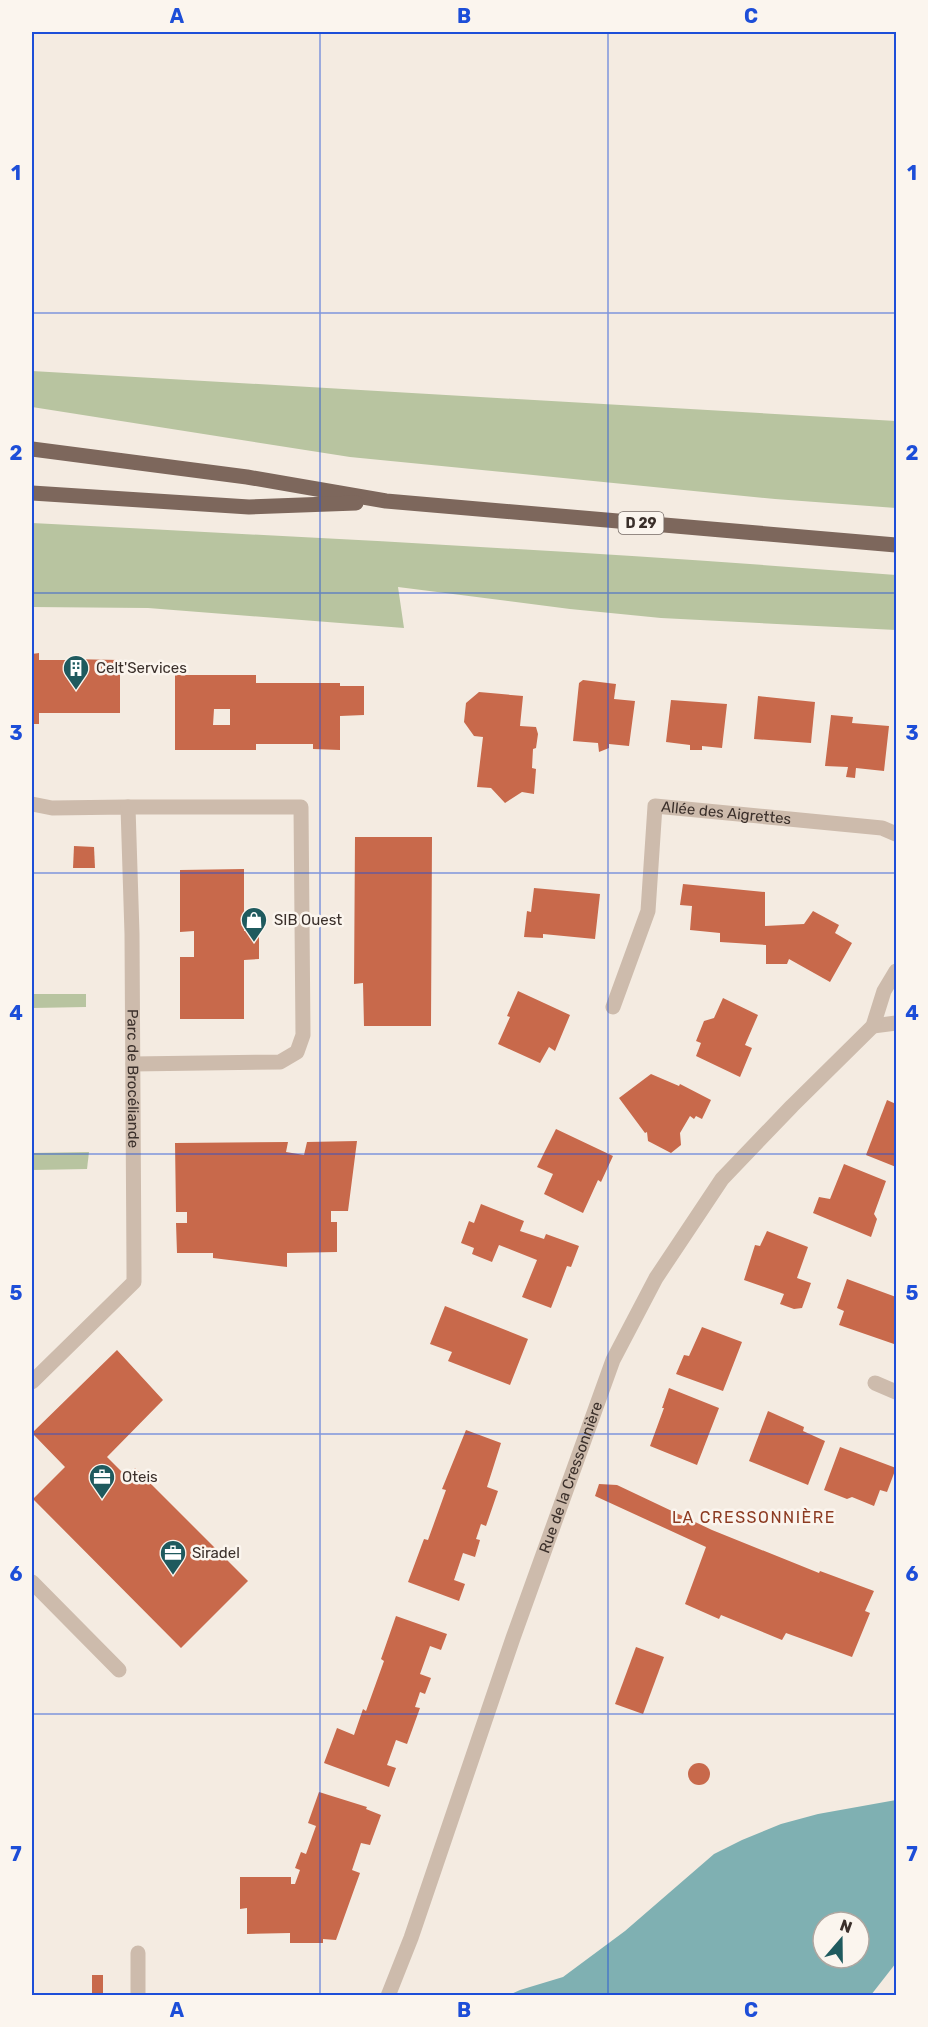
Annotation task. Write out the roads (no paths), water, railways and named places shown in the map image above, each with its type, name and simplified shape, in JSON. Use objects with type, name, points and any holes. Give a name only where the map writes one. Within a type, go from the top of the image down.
[{"type":"main road","name":"D 29","points":[[32,449],[247,477],[386,501],[897,545]]},
{"type":"main road","name":"D 29","points":[[32,493],[249,507],[386,501]]},
{"type":"street","points":[[32,804],[52,808],[301,807],[303,1035],[297,1052],[280,1062],[133,1064]]},
{"type":"street","name":"Allée des Aigrettes","points":[[613,1007],[648,911],[655,806],[882,828],[897,834]]},
{"type":"street","name":"Parc de Brocéliande","points":[[32,1382],[134,1282],[132,934],[128,807]]},
{"type":"street","name":"Rue de la Cressonnière","points":[[388,1995],[411,1938],[513,1638],[613,1360],[656,1278],[722,1179],[873,1026],[884,991],[897,971]]},
{"type":"street","points":[[873,1026],[897,1023]]},
{"type":"street","points":[[875,1383],[897,1392]]},
{"type":"street","points":[[32,1582],[119,1670]]},
{"type":"street","points":[[138,1953],[138,1995]]},
{"type":"water","points":[[896,1800],[896,1963],[871,1995],[509,1995],[563,1977],[625,1931],[714,1854],[781,1824],[818,1814]]},
{"type":"place","name":"Celt'Services","points":[[76,691]]},
{"type":"place","name":"SIB Ouest","points":[[254,943]]},
{"type":"place","name":"Oteis","points":[[102,1500]]},
{"type":"place","name":"Siradel","points":[[173,1576]]},
{"type":"district","name":"LA CRESSONNIÈRE","points":[[754,1517]]}]
